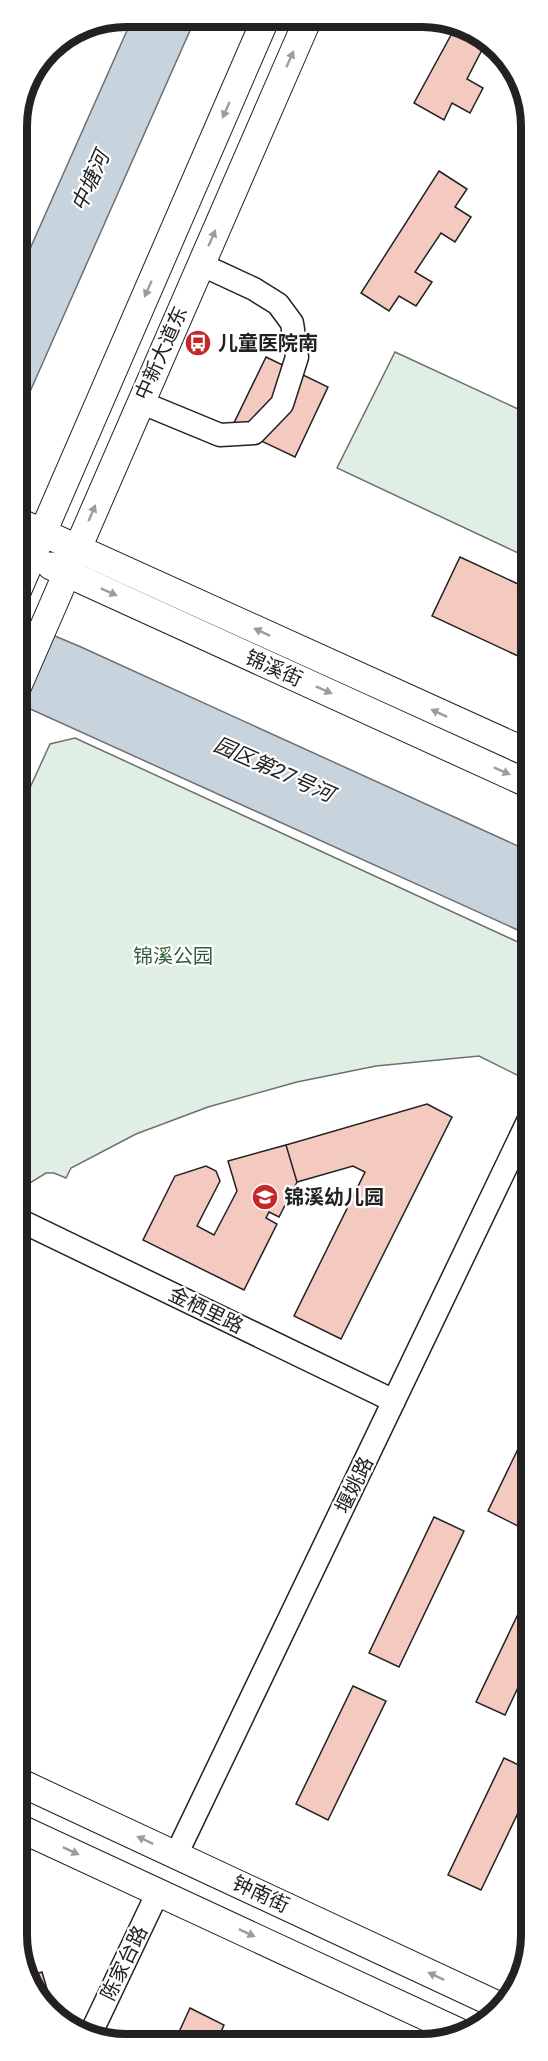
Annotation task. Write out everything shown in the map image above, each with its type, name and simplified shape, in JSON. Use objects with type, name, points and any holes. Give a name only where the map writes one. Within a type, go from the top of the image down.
[{"type":"main road","name":"中新大道东","points":[[27,550],[42,533],[262,27]]},
{"type":"main road","name":"中新大道东","points":[[27,665],[304,27]]},
{"type":"main road","name":"锦溪街","points":[[27,526],[521,749]]},
{"type":"main road","name":"锦溪街","points":[[27,555],[521,779]]},
{"type":"main road","name":"钟南街","points":[[27,1786],[494,2002]]},
{"type":"main road","name":"钟南街","points":[[27,1832],[453,2029]]},
{"type":"street","points":[[140,402],[220,435],[254,433],[282,404],[297,357],[292,323],[278,304],[254,289],[200,264]]},
{"type":"street","name":"堰姚路","points":[[176,1855],[521,1136]]},
{"type":"street","name":"金栖里路","points":[[27,1224],[394,1401]]},
{"type":"street","name":"陈家台路","points":[[93,2029],[159,1892]]},
{"type":"green space","points":[[395,352],[521,410],[521,554],[337,468]]},
{"type":"green space","name":"锦溪公园","points":[[75,738],[521,943],[521,1077],[479,1056],[376,1066],[297,1082],[208,1107],[136,1134],[71,1168],[66,1178],[54,1173],[46,1173],[27,1185],[27,794],[50,744]]},
{"type":"water","name":"中塘河","points":[[129,27],[192,27],[27,398],[27,256]]},
{"type":"water","name":"园区第27号河","points":[[27,624],[521,847],[521,931],[27,708]]},
{"type":"building","points":[[452,33],[472,40],[483,48],[467,79],[483,88],[470,113],[452,103],[444,120],[414,103]]},
{"type":"building","points":[[439,171],[467,189],[455,207],[471,217],[455,242],[441,233],[415,272],[432,282],[416,306],[399,296],[389,311],[361,293]]},
{"type":"building","points":[[266,357],[328,387],[295,457],[232,427]]},
{"type":"building","points":[[460,557],[521,585],[521,657],[432,616]]},
{"type":"building","points":[[427,1104],[452,1117],[341,1339],[294,1316],[365,1172],[353,1166],[297,1182],[286,1145]]},
{"type":"building","points":[[286,1145],[297,1182],[279,1217],[269,1212],[266,1218],[277,1224],[244,1290],[143,1240],[175,1176],[206,1166],[216,1171],[220,1181],[197,1226],[214,1235],[237,1191],[228,1161]]},
{"type":"building","points":[[521,1443],[521,1528],[488,1511]]},
{"type":"building","points":[[434,1517],[464,1531],[399,1667],[369,1653]]},
{"type":"building","points":[[521,1608],[521,1681],[505,1715],[476,1702]]},
{"type":"building","points":[[353,1686],[386,1701],[328,1820],[296,1804]]},
{"type":"building","points":[[504,1758],[521,1766],[521,1807],[481,1890],[448,1875]]},
{"type":"building","points":[[42,1972],[49,1997],[37,1979],[35,1974]]},
{"type":"building","points":[[190,2008],[224,2025],[220,2034],[178,2034]]},
{"type":"place","name":"儿童医院南","points":[[198,343]]},
{"type":"place","name":"锦溪幼儿园","points":[[265,1197]]}]
